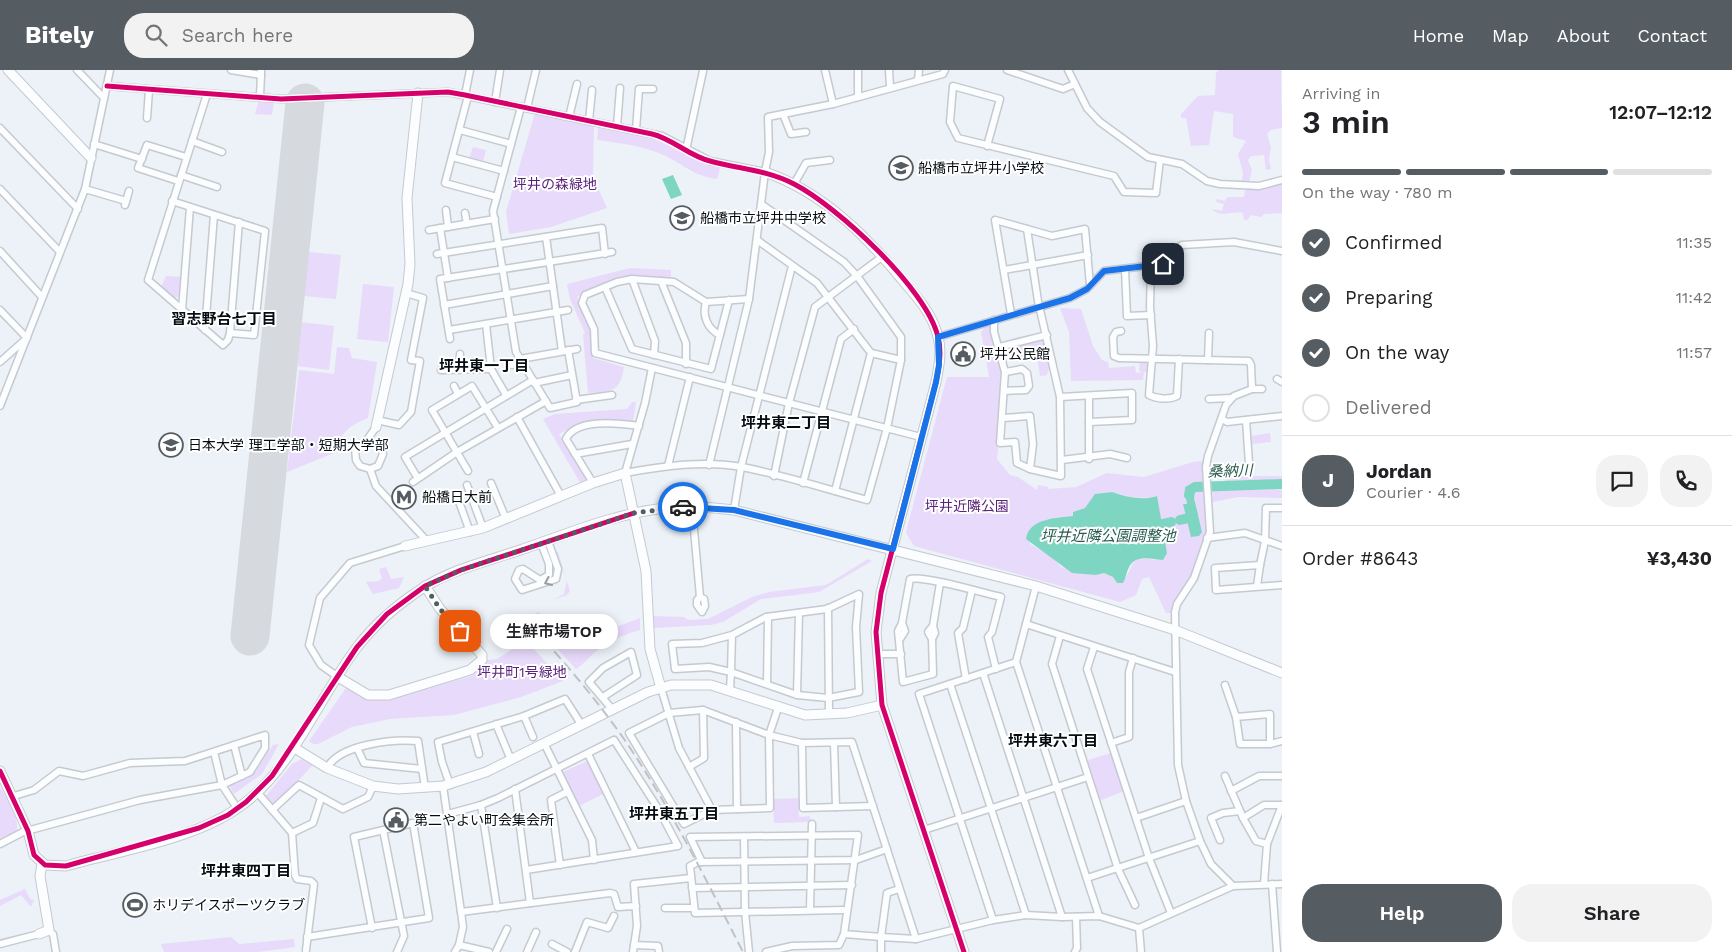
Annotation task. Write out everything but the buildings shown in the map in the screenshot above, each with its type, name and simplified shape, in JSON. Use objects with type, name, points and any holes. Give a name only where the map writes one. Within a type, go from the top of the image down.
[{"type":"street","points":[[8,70],[91,158]]},
{"type":"street","points":[[77,70],[104,98]]},
{"type":"street","points":[[0,406],[85,189],[110,70]]},
{"type":"street","points":[[231,70],[261,73],[260,95]]},
{"type":"street","points":[[470,70],[460,130],[444,183],[497,197]]},
{"type":"street","points":[[495,102],[500,70]]},
{"type":"street","points":[[536,70],[511,144],[493,211],[516,352],[550,408],[577,402],[576,400],[612,395]]},
{"type":"street","points":[[825,70],[833,104]]},
{"type":"street","points":[[858,70],[858,97]]},
{"type":"street","points":[[890,70],[890,87]]},
{"type":"street","points":[[918,80],[919,70]]},
{"type":"street","points":[[709,464],[749,299],[769,152],[768,117],[833,104],[943,74],[945,70]]},
{"type":"street","points":[[1068,70],[1087,108],[1100,122],[1148,156],[1182,164],[1208,181],[1220,184],[1259,186],[1282,180]]},
{"type":"street","points":[[686,150],[703,71]]},
{"type":"street","points":[[1010,71],[1063,89],[1075,84]]},
{"type":"street","points":[[569,117],[577,84]]},
{"type":"street","points":[[107,86],[281,99],[448,92],[636,130],[662,136],[710,161],[765,172],[794,184],[850,223],[883,256],[923,305],[938,337],[939,365],[881,593],[876,632],[882,705],[964,952]]},
{"type":"street","points":[[987,146],[1000,99],[953,86],[950,122],[958,138],[987,146],[1114,176],[1124,192],[1156,193],[1160,160]]},
{"type":"street","points":[[617,126],[620,88]]},
{"type":"street","points":[[636,130],[638,89],[653,89]]},
{"type":"street","points":[[147,118],[149,90]]},
{"type":"street","points":[[589,121],[592,90]]},
{"type":"street","points":[[375,441],[377,424],[406,293],[410,264],[407,198],[418,93]]},
{"type":"street","points":[[207,94],[148,280],[223,345],[228,340],[230,333],[238,222]]},
{"type":"street","points":[[783,114],[791,134],[806,132]]},
{"type":"street","points":[[0,128],[78,209]]},
{"type":"street","points":[[460,130],[511,144]]},
{"type":"street","points":[[192,141],[222,152]]},
{"type":"street","points":[[94,144],[142,159]]},
{"type":"street","points":[[186,157],[147,145],[138,168],[217,187]]},
{"type":"street","points":[[452,157],[504,171]]},
{"type":"street","points":[[794,184],[806,163],[830,160]]},
{"type":"street","points":[[0,189],[60,252]]},
{"type":"street","points":[[85,189],[126,203],[129,191]]},
{"type":"street","points":[[172,201],[265,231],[254,335],[230,333]]},
{"type":"street","points":[[425,586],[440,609],[482,655],[482,660],[470,670],[389,695],[368,695],[321,665],[309,645],[320,598],[350,563],[405,546],[483,528],[593,483],[625,473],[668,466],[709,464],[741,467],[867,500],[901,360],[901,337],[857,276],[844,262],[761,204]]},
{"type":"street","points":[[182,310],[190,207]]},
{"type":"street","points":[[446,210],[448,227]]},
{"type":"street","points":[[465,213],[468,224]]},
{"type":"street","points":[[205,330],[214,215]]},
{"type":"street","points":[[429,230],[494,220]]},
{"type":"street","points":[[1011,314],[994,220],[1052,236],[1085,229],[1090,285]]},
{"type":"street","points":[[440,228],[448,278]]},
{"type":"street","points":[[437,254],[602,228],[609,253],[440,279],[450,339]]},
{"type":"street","points":[[994,320],[994,332],[1006,372],[1000,443],[1015,442],[1016,463],[1030,469],[1061,476],[1060,396],[1040,307],[1027,229]]},
{"type":"street","points":[[546,238],[557,311],[576,400]]},
{"type":"street","points":[[757,240],[818,283],[872,353],[901,360]]},
{"type":"street","points":[[938,337],[1070,298],[1087,289],[1104,271],[1152,267],[1163,264],[1174,250],[1182,245],[1234,242],[1282,251]]},
{"type":"street","points":[[0,251],[42,297]]},
{"type":"street","points":[[1004,270],[1088,255]]},
{"type":"street","points":[[774,476],[790,403],[815,307],[883,256]]},
{"type":"street","points":[[734,510],[741,467],[792,266]]},
{"type":"street","points":[[1152,267],[1151,314],[1153,358],[1149,395],[1154,398],[1172,398],[1177,396],[1179,359]]},
{"type":"street","points":[[1125,269],[1127,316],[1151,314]]},
{"type":"street","points":[[749,299],[706,302],[674,282],[632,279],[585,295],[582,303],[594,329],[595,353],[921,436]]},
{"type":"street","points":[[632,279],[655,341],[654,355]]},
{"type":"street","points":[[661,282],[686,343],[686,364]]},
{"type":"street","points":[[444,305],[553,286]]},
{"type":"street","points":[[605,287],[632,349],[711,369],[729,300]]},
{"type":"street","points":[[377,424],[399,425],[411,412],[420,362],[411,360],[423,298],[406,293]]},
{"type":"street","points":[[706,302],[703,310],[706,320],[711,329],[720,335]]},
{"type":"street","points":[[0,310],[27,338]]},
{"type":"street","points":[[449,330],[568,310]]},
{"type":"street","points":[[486,324],[492,368],[506,395]]},
{"type":"street","points":[[803,483],[841,339],[854,329]]},
{"type":"street","points":[[1122,331],[1116,332],[1113,337],[1114,356],[1119,358],[1249,361],[1251,365],[1252,389]]},
{"type":"street","points":[[1208,360],[1209,333]]},
{"type":"street","points":[[999,347],[1047,335]]},
{"type":"street","points":[[0,362],[27,338]]},
{"type":"street","points":[[512,365],[520,359],[577,349]]},
{"type":"street","points":[[835,491],[872,353]]},
{"type":"street","points":[[460,354],[460,370]]},
{"type":"street","points":[[441,370],[492,368]]},
{"type":"street","points":[[652,368],[639,426],[632,444],[625,473],[646,571],[649,638],[661,688],[679,748],[712,810]]},
{"type":"street","points":[[1004,391],[1026,390],[1029,386],[1027,373],[1022,369],[1006,372]]},
{"type":"street","points":[[546,401],[457,452],[415,480],[405,457],[506,395],[533,381],[572,375]]},
{"type":"street","points":[[668,466],[690,378]]},
{"type":"street","points":[[454,386],[458,394]]},
{"type":"street","points":[[468,471],[432,410],[472,386],[498,428]]},
{"type":"street","points":[[1210,399],[1232,398],[1252,389],[1262,389]]},
{"type":"street","points":[[1060,396],[1132,393],[1132,420],[1089,422]]},
{"type":"street","points":[[1088,396],[1089,458]]},
{"type":"street","points":[[1232,398],[1226,405],[1208,456],[1210,532],[1194,578],[1177,604],[1175,612],[1175,672],[1178,765],[1186,801],[1200,841],[1211,864],[1233,886]]},
{"type":"street","points":[[517,416],[561,496]]},
{"type":"street","points":[[1003,418],[1030,416],[1032,444],[1030,469]]},
{"type":"street","points":[[1222,420],[1227,422],[1282,416]]},
{"type":"street","points":[[1246,420],[1249,464]]},
{"type":"street","points":[[593,483],[566,439],[570,432],[578,426],[618,423],[639,426]]},
{"type":"street","points":[[367,440],[375,441],[382,449],[383,460],[378,466],[370,469],[360,466],[354,453],[359,444],[367,440],[377,424]]},
{"type":"street","points":[[575,454],[632,444]]},
{"type":"street","points":[[1062,460],[1110,454],[1127,458]]},
{"type":"street","points":[[370,469],[376,486],[427,541]]},
{"type":"street","points":[[491,483],[506,519]]},
{"type":"street","points":[[467,485],[483,528]]},
{"type":"street","points":[[457,496],[470,532]]},
{"type":"street","points":[[692,506],[700,597]]},
{"type":"street","points":[[0,771],[14,796],[28,831],[34,855],[42,864],[54,867],[66,866],[186,833],[217,821],[257,792],[272,776],[293,746],[357,647],[377,624],[402,602],[425,586],[461,570],[634,513],[692,506],[734,510],[1036,586],[1175,630],[1282,672]]},
{"type":"street","points":[[1256,586],[1265,541],[1266,508],[1282,508]]},
{"type":"street","points":[[1207,538],[1245,533],[1282,546]]},
{"type":"street","points":[[544,542],[558,569],[556,579],[522,590],[515,579],[519,570],[523,569],[540,580],[549,575],[549,564],[544,542]]},
{"type":"street","points":[[1260,565],[1215,568],[1216,590],[1282,585]]},
{"type":"street","points":[[940,583],[933,626],[935,633],[932,639],[933,674],[903,682],[900,640],[904,631],[902,624],[910,579],[915,577],[1001,597],[992,632],[994,637],[990,642],[990,653],[996,669]]},
{"type":"street","points":[[1036,586],[1016,662],[1099,916]]},
{"type":"street","points":[[966,679],[962,666],[961,641],[965,634],[963,628],[972,590]]},
{"type":"street","points":[[860,594],[856,627],[859,692],[828,698],[797,695],[731,672],[708,667],[675,669],[672,644],[702,643],[732,635],[768,617],[799,613],[828,608],[860,594]]},
{"type":"street","points":[[828,608],[829,714]]},
{"type":"street","points":[[797,695],[799,613]]},
{"type":"street","points":[[767,684],[768,617]]},
{"type":"street","points":[[1026,624],[1175,672]]},
{"type":"street","points":[[730,690],[732,635]]},
{"type":"street","points":[[1060,636],[1052,664],[1118,868],[1135,905]]},
{"type":"street","points":[[1094,646],[1087,669],[1088,676],[1149,858],[1171,913]]},
{"type":"street","points":[[603,697],[637,675],[631,652],[603,668],[589,682],[612,709]]},
{"type":"street","points":[[877,654],[901,654]]},
{"type":"street","points":[[1111,743],[1129,737],[1129,672],[1133,658]]},
{"type":"street","points":[[993,920],[919,694],[1016,662]]},
{"type":"street","points":[[983,673],[1062,917]]},
{"type":"street","points":[[293,746],[327,768],[373,786],[398,789],[425,788],[447,786],[511,760],[612,709],[661,688],[700,684],[730,690],[778,708],[805,714],[829,714],[882,705]]},
{"type":"street","points":[[950,684],[1026,915]]},
{"type":"street","points":[[1225,685],[1236,717],[1240,744],[1270,744],[1282,741]]},
{"type":"street","points":[[455,952],[459,945],[463,927],[462,912],[448,814],[447,786],[438,742],[524,716],[565,699],[581,724]]},
{"type":"street","points":[[778,708],[769,735],[770,808],[712,810],[684,824],[629,733],[669,713],[703,710],[769,735],[802,743],[852,742],[916,939]]},
{"type":"street","points":[[689,767],[704,758],[703,710]]},
{"type":"street","points":[[1236,717],[1270,714],[1270,744]]},
{"type":"street","points":[[524,716],[533,737]]},
{"type":"street","points":[[736,722],[738,809]]},
{"type":"street","points":[[496,724],[511,760]]},
{"type":"street","points":[[472,732],[479,754]]},
{"type":"street","points":[[0,844],[28,831],[140,800],[222,785],[250,772],[265,748],[266,738],[265,735],[185,761],[130,762],[83,776],[58,771],[34,790],[14,796]]},
{"type":"street","points":[[327,768],[330,761],[357,748],[396,739],[418,741],[425,788]]},
{"type":"street","points":[[448,814],[481,805],[614,740],[659,810],[678,846],[526,870]]},
{"type":"street","points":[[802,743],[803,808],[873,806]]},
{"type":"street","points":[[834,743],[836,807]]},
{"type":"street","points":[[544,744],[592,840],[594,860]]},
{"type":"street","points":[[234,745],[242,776]]},
{"type":"street","points":[[357,748],[364,763],[422,769]]},
{"type":"street","points":[[214,752],[222,785],[237,808]]},
{"type":"street","points":[[588,754],[636,852]]},
{"type":"street","points":[[1225,776],[1243,818],[1256,841],[1268,844]]},
{"type":"street","points":[[1231,791],[1259,776],[1282,776]]},
{"type":"street","points":[[924,830],[1088,777]]},
{"type":"street","points":[[272,810],[299,785],[342,809],[368,798],[373,786]]},
{"type":"street","points":[[515,789],[530,903]]},
{"type":"street","points":[[257,792],[292,832],[294,876],[297,879],[311,881],[314,884],[306,950]]},
{"type":"street","points":[[560,865],[550,800],[567,792]]},
{"type":"street","points":[[292,832],[313,823],[321,798]]},
{"type":"street","points":[[1136,818],[1186,801]]},
{"type":"street","points":[[481,805],[497,908]]},
{"type":"street","points":[[1243,818],[1264,805],[1282,805],[1268,844],[1264,884]]},
{"type":"street","points":[[1220,840],[1211,818],[1240,811]]},
{"type":"street","points":[[307,937],[372,928],[428,918],[413,823],[354,837],[372,928]]},
{"type":"street","points":[[810,910],[810,835],[812,824]]},
{"type":"street","points":[[383,830],[404,936],[397,952]]},
{"type":"street","points":[[702,862],[690,837],[858,835],[856,860],[844,934],[839,945],[792,946],[766,952]]},
{"type":"street","points":[[744,837],[744,912],[750,952]]},
{"type":"street","points":[[1087,878],[1200,841]]},
{"type":"street","points":[[843,910],[696,913],[690,866],[702,862],[856,860],[887,849]]},
{"type":"street","points":[[42,864],[40,876],[45,930]]},
{"type":"street","points":[[658,952],[658,946],[633,948],[637,926],[634,884],[691,878]]},
{"type":"street","points":[[1272,884],[1277,952]]},
{"type":"street","points":[[844,934],[916,939],[993,920],[1026,915],[1062,917],[1099,916],[1139,928],[1233,886],[1282,884]]},
{"type":"street","points":[[692,888],[852,885]]},
{"type":"street","points":[[882,952],[881,937],[887,893],[899,889]]},
{"type":"street","points":[[462,912],[610,892],[614,894],[618,908],[636,906]]},
{"type":"street","points":[[665,908],[694,908]]},
{"type":"street","points":[[575,952],[587,922],[608,928],[614,916]]},
{"type":"street","points":[[1075,952],[1077,948],[1076,916]]},
{"type":"street","points":[[1139,928],[1141,952]]},
{"type":"street","points":[[496,952],[507,929]]},
{"type":"street","points":[[0,944],[45,930],[52,934],[56,952]]},
{"type":"street","points":[[527,952],[536,932]]},
{"type":"street","points":[[552,944],[567,952]]},
{"type":"street","points":[[459,945],[489,952]]},
{"type":"green space","points":[[1219,70],[1281,70],[1282,128],[1271,130],[1267,134],[1271,147],[1269,160],[1271,169],[1266,170],[1264,155],[1251,156],[1248,160],[1252,170],[1249,183],[1242,181],[1243,173],[1238,154],[1246,141],[1233,137],[1233,114],[1214,111],[1209,145],[1191,146],[1186,118],[1181,118],[1181,114],[1198,96],[1215,95],[1216,73]]},
{"type":"green space","points":[[259,100],[274,101],[272,115],[255,114]]},
{"type":"green space","name":"坪井の森緑地","points":[[535,113],[594,126],[593,177],[607,208],[551,227],[509,234],[506,212]]},
{"type":"green space","points":[[598,126],[660,139],[697,160],[720,168],[717,179],[701,175],[645,148],[597,140]]},
{"type":"green space","points":[[473,147],[486,150],[483,162],[469,158]]},
{"type":"green space","points":[[1282,185],[1282,213],[1264,214],[1261,217],[1251,215],[1247,220],[1244,220],[1243,213],[1223,214],[1212,209],[1222,211],[1224,204],[1216,202],[1217,199],[1225,201],[1227,197],[1244,197],[1245,189]]},
{"type":"green space","points":[[308,252],[341,255],[336,299],[304,296]]},
{"type":"green space","points":[[630,268],[671,270],[671,279],[631,276],[613,280],[577,297],[592,330],[593,358],[624,367],[620,382],[613,389],[588,393],[583,334],[585,333],[570,299],[567,284]]},
{"type":"green space","points":[[166,276],[182,277],[181,296],[174,298],[161,288]]},
{"type":"green space","points":[[363,284],[394,287],[388,342],[357,339]]},
{"type":"green space","points":[[1060,308],[1081,309],[1093,346],[1102,360],[1108,362],[1109,368],[1135,366],[1136,373],[1142,372],[1139,371],[1140,360],[1147,360],[1149,372],[1144,372],[1143,380],[1071,381],[1069,332]]},
{"type":"green space","points":[[301,322],[334,326],[329,370],[297,366]]},
{"type":"green space","name":"坪井近隣公園","points":[[995,323],[1005,373],[997,459],[1010,475],[1018,477],[1037,490],[1038,485],[1048,487],[1048,489],[1076,487],[1107,473],[1144,477],[1193,462],[1205,461],[1208,531],[1191,577],[1174,613],[1166,613],[1149,577],[1142,579],[1136,595],[1120,602],[914,546],[906,533],[947,377],[989,377],[981,332],[986,326]],"holes":[[[1195,491],[1194,498],[1202,532],[1183,504],[1187,504],[1187,496]],[[1112,492],[1145,498],[1157,496],[1155,560],[1136,560],[1122,583],[1117,583],[1113,577],[1104,573],[1096,575],[1061,567],[1051,556],[1030,544],[1035,525],[1054,518],[1073,516],[1073,512],[1085,508],[1096,494]]]},
{"type":"green space","points":[[1046,338],[1052,368],[1048,370],[1047,375],[1040,376],[1037,356],[1022,360],[1017,345]]},
{"type":"green space","points":[[337,347],[349,348],[352,358],[377,362],[368,418],[346,431],[339,440],[334,453],[287,472],[299,370],[334,374]]},
{"type":"green space","points":[[632,402],[636,402],[633,421],[578,424],[559,434],[588,480],[581,484],[543,419],[555,414],[627,409]]},
{"type":"green space","points":[[1270,433],[1271,442],[1252,444],[1251,436]]},
{"type":"green space","points":[[1225,476],[1282,476],[1282,481],[1225,483]]},
{"type":"green space","points":[[1212,488],[1282,490],[1282,498],[1238,497],[1213,502]]},
{"type":"green space","points":[[556,551],[558,552],[567,580]]},
{"type":"green space","points":[[868,559],[872,561],[819,592],[761,599],[723,622],[711,625],[653,628],[653,616],[684,617],[688,620],[708,619],[752,597],[769,592],[826,585]]},
{"type":"green space","points":[[386,567],[391,579],[404,577],[399,588],[373,594],[366,582],[379,581],[382,578],[379,569]]},
{"type":"green space","points":[[567,581],[570,591],[567,595],[552,600],[564,594]]},
{"type":"green space","points":[[538,612],[540,613],[536,619],[563,649],[575,637],[579,641],[640,618],[640,630],[604,645],[576,669],[528,617]]},
{"type":"green space","name":"坪井町1号緑地","points":[[519,645],[532,647],[563,681],[521,697],[454,715],[390,719],[352,727],[318,744],[313,744],[309,741],[346,688],[365,698],[389,699],[472,676],[487,660],[497,659]]},
{"type":"green space","points":[[279,744],[262,774],[234,794],[229,785],[254,774],[273,745]]},
{"type":"green space","points":[[1111,753],[1124,791],[1099,801],[1085,761]]},
{"type":"green space","points":[[302,759],[313,765],[273,807],[265,797],[292,764]]},
{"type":"green space","points":[[587,761],[603,794],[577,807],[561,773]]},
{"type":"green space","points":[[0,787],[12,808],[16,819],[17,831],[0,839]]},
{"type":"green space","points":[[798,798],[799,817],[810,816],[810,822],[774,823],[773,799]]},
{"type":"green space","points":[[25,889],[30,899],[34,900],[31,907],[21,895],[0,906],[0,900]]},
{"type":"green space","points":[[231,937],[239,944],[294,939],[295,947],[258,952],[164,952],[161,944]]},
{"type":"water","points":[[673,175],[682,195],[671,199],[662,179]]},
{"type":"water","points":[[1197,483],[1199,489],[1195,491],[1194,498],[1202,532],[1199,536],[1191,537],[1183,504],[1187,504],[1185,487]]},
{"type":"water","name":"坪井近隣公園調整池","points":[[1112,492],[1135,498],[1157,496],[1167,553],[1163,560],[1144,558],[1136,560],[1129,567],[1123,583],[1117,583],[1113,577],[1104,573],[1096,575],[1072,573],[1026,539],[1028,532],[1038,523],[1045,520],[1073,516],[1073,512],[1085,508],[1095,494]]},
{"type":"waterway","name":"桑納川","points":[[1189,495],[1190,490],[1195,487],[1282,484]]},
{"type":"waterway","name":"桑納川","points":[[1180,520],[1193,517],[1192,511]]},
{"type":"waterway","name":"桑納川","points":[[1158,525],[1171,522]]},
{"type":"runway","points":[[250,636],[305,103]]},
{"type":"railway","points":[[524,618],[589,692],[641,764],[687,844],[743,952]]},
{"type":"cycle path","points":[[107,86],[281,99],[448,92],[652,134],[660,136],[702,159],[763,173],[794,184],[833,210],[878,251],[917,296],[930,318],[938,337],[940,354],[936,382],[881,593],[876,632],[882,705],[964,952]]},
{"type":"cycle path","points":[[0,771],[28,831],[34,855],[45,865],[66,866],[199,828],[228,815],[246,802],[272,776],[357,647],[387,614],[425,586],[461,570],[634,513]]},
{"type":"way so far","points":[[460,631],[440,609],[425,586],[461,570],[634,513],[683,507]]},
{"type":"place","name":"船橋市立坪井小学校","points":[[901,168]]},
{"type":"place","name":"船橋市立坪井中学校","points":[[682,218]]},
{"type":"place","name":"坪井公民館","points":[[963,354]]},
{"type":"place","name":"日本大学 理工学部・短期大学部","points":[[171,445]]},
{"type":"place","name":"船橋日大前","points":[[404,497]]},
{"type":"place","name":"生鮮市場TOP","points":[[460,631]]},
{"type":"place","name":"第二やよい町会集会所","points":[[396,820]]},
{"type":"place","name":"ホリデイスポーツクラブ","points":[[135,905]]},
{"type":"district","name":"習志野台七丁目","points":[[224,319]]},
{"type":"district","name":"坪井東一丁目","points":[[484,366]]},
{"type":"district","name":"坪井東二丁目","points":[[786,423]]},
{"type":"district","name":"坪井東六丁目","points":[[1053,741]]},
{"type":"district","name":"坪井東五丁目","points":[[674,814]]},
{"type":"district","name":"坪井東四丁目","points":[[246,871]]},
{"type":"route","points":[[683,507],[692,506],[734,510],[893,549],[936,382],[940,351],[938,337],[1070,298],[1087,289],[1104,271],[1152,267],[1163,264]]}]
